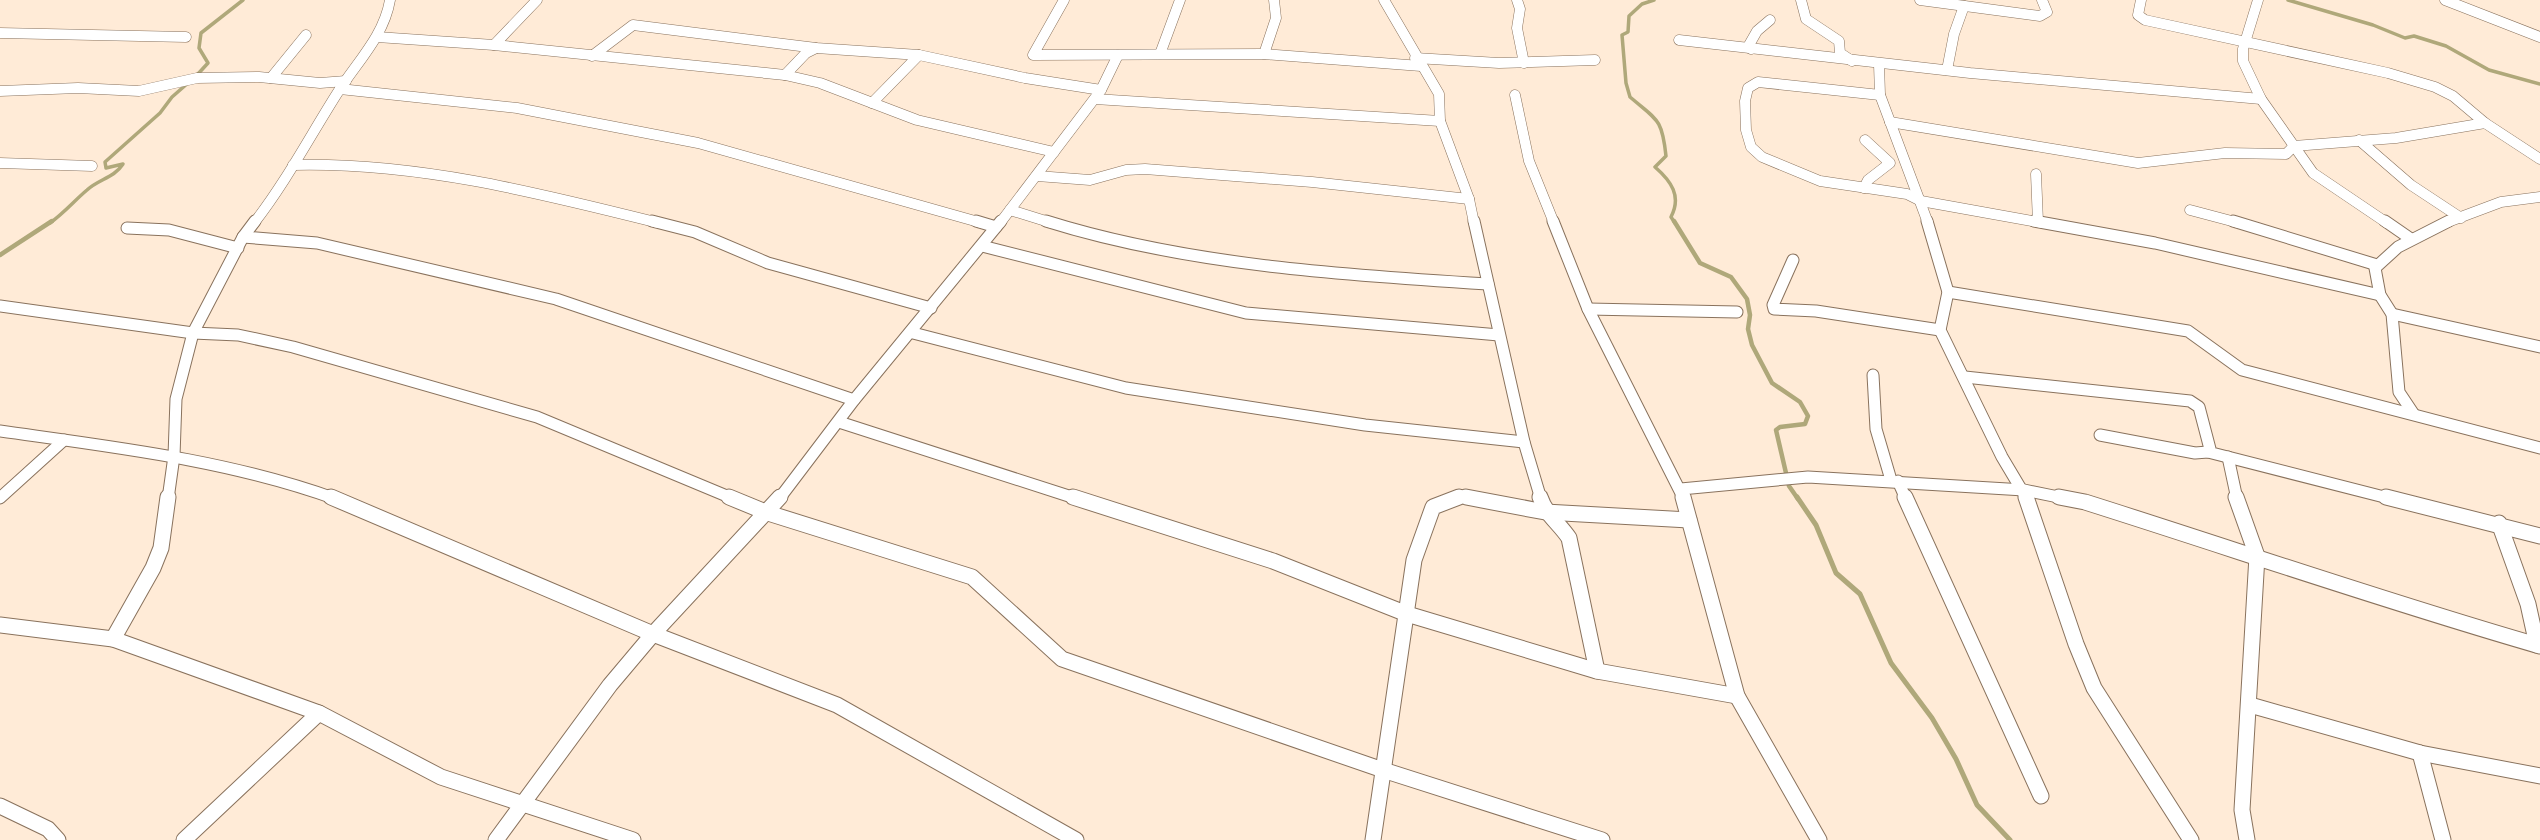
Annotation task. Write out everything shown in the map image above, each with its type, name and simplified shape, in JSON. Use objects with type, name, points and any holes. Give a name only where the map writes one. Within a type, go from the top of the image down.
[{"type":"street","points":[[113,639],[153,568],[161,548],[174,456],[176,399],[193,333],[240,243],[377,37],[387,18],[390,0]]},
{"type":"street","points":[[494,44],[537,0]]},
{"type":"street","points":[[1050,0],[1064,1],[1033,55],[1037,57],[1264,54],[1524,64],[1595,60]]},
{"type":"street","points":[[1160,54],[1180,0]]},
{"type":"street","points":[[1264,54],[1276,18],[1274,0]]},
{"type":"street","points":[[1384,0],[1439,94],[1440,121],[1469,199],[1524,442],[1545,512],[1562,526],[1569,538],[1597,671]]},
{"type":"street","points":[[1517,0],[1520,9],[1517,28],[1524,64]]},
{"type":"street","points":[[1801,0],[1806,19],[1839,41],[1840,53],[1852,61]]},
{"type":"street","points":[[1920,0],[2040,16],[2047,12],[2042,0]]},
{"type":"street","points":[[2141,0],[2138,15],[2146,20],[2435,86],[2540,159]]},
{"type":"street","points":[[2258,0],[2243,61],[2261,99],[2323,181],[2411,239]]},
{"type":"street","points":[[2445,0],[2540,37]]},
{"type":"street","points":[[1947,70],[1954,34],[1964,6]]},
{"type":"street","points":[[1751,49],[1752,37],[1770,20]]},
{"type":"street","points":[[592,56],[633,25],[804,50],[816,48],[919,55],[1098,95],[1440,121]]},
{"type":"street","points":[[0,33],[186,37]]},
{"type":"street","points":[[271,78],[306,34]]},
{"type":"street","points":[[377,37],[494,44],[785,75],[820,83],[917,120],[1054,152]]},
{"type":"street","points":[[1679,40],[1879,64],[2138,90],[2261,99]]},
{"type":"street","points":[[785,75],[804,50]]},
{"type":"street","points":[[872,103],[919,55]]},
{"type":"street","points":[[496,840],[526,803],[610,685],[653,634],[768,513],[855,400],[913,333],[982,246],[1098,95],[1118,55]]},
{"type":"street","points":[[1879,64],[1881,95],[1921,201],[1948,292],[1940,330],[2002,457],[2024,490],[2076,645],[2094,688],[2191,840]]},
{"type":"street","points":[[0,91],[78,88],[139,91],[197,78],[271,78],[517,108],[698,144],[996,227]]},
{"type":"street","points":[[1881,95],[1758,82],[1748,88],[1745,101],[1746,130],[1751,147],[1762,157],[1820,181],[1907,194],[1921,201],[2155,243],[2380,295]]},
{"type":"street","points":[[1516,95],[1529,160],[1588,309],[1681,489],[1737,696],[1819,840]]},
{"type":"street","points":[[1890,122],[2138,163],[2225,153],[2286,153],[2294,146],[2396,138],[2485,123]]},
{"type":"street","points":[[1864,188],[1868,180],[1890,163],[1865,140]]},
{"type":"street","points":[[2360,140],[2411,185],[2461,218]]},
{"type":"street","points":[[0,163],[92,166]]},
{"type":"street","points":[[293,165],[331,164],[467,178],[554,197],[695,232],[768,263],[931,308]]},
{"type":"street","points":[[1037,176],[1090,180],[1126,170],[1145,169],[1312,182],[1469,199]]},
{"type":"street","points":[[2036,174],[2038,222]]},
{"type":"street","points":[[2413,413],[2399,392],[2392,314],[2380,295],[2374,273],[2377,265],[2411,239],[2461,218],[2502,201],[2540,197]]},
{"type":"street","points":[[1010,210],[1100,236],[1213,256],[1396,279],[1488,284]]},
{"type":"street","points":[[2190,211],[2281,234],[2377,265]]},
{"type":"street","points":[[127,229],[169,230],[240,243],[317,243],[556,299],[855,400]]},
{"type":"street","points":[[982,246],[1246,313],[1499,335]]},
{"type":"street","points":[[1793,260],[1773,305],[1774,309],[1816,311],[1940,330]]},
{"type":"street","points":[[1948,292],[2188,331],[2202,338],[2225,362],[2242,370],[2540,448]]},
{"type":"street","points":[[0,306],[193,333],[264,339],[537,417],[768,513],[972,577],[999,597],[1045,646],[1062,659],[1383,770],[1602,840]]},
{"type":"street","points":[[1588,309],[1737,312]]},
{"type":"street","points":[[2392,314],[2540,347]]},
{"type":"street","points":[[913,333],[1126,388],[1365,425],[1524,442]]},
{"type":"street","points":[[1873,375],[1871,393],[1878,447],[2040,796]]},
{"type":"street","points":[[1965,377],[2190,401],[2199,407],[2210,449],[2208,452]]},
{"type":"street","points":[[839,422],[1273,562],[1407,614],[1597,671],[1737,696]]},
{"type":"street","points":[[0,431],[174,456],[309,489],[359,507],[653,634],[837,705],[1076,840]]},
{"type":"street","points":[[2100,435],[2195,453],[2208,452],[2499,523],[2540,536]]},
{"type":"street","points":[[0,498],[64,440]]},
{"type":"street","points":[[2228,457],[2238,505],[2257,556],[2242,810],[2247,840]]},
{"type":"street","points":[[1681,489],[1808,477],[2024,490],[2085,502],[2428,614],[2538,645],[2528,604],[2499,523]]},
{"type":"street","points":[[1373,840],[1414,560],[1433,507],[1461,496],[1545,512],[1689,520]]},
{"type":"street","points":[[0,625],[113,639],[319,713],[441,777],[633,840]]},
{"type":"street","points":[[2250,705],[2420,753],[2540,776]]},
{"type":"street","points":[[184,840],[319,713]]},
{"type":"street","points":[[2420,753],[2443,840]]},
{"type":"street","points":[[0,806],[48,829],[58,840]]},
{"type":"waterway","points":[[197,75],[208,63],[199,48],[201,33],[243,0]]},
{"type":"waterway","points":[[1654,0],[1642,4],[1629,16],[1628,32],[1622,35],[1626,83],[1630,97],[1652,116],[1660,127],[1666,156],[1655,167],[1673,189],[1675,202],[1671,217],[1675,223]]},
{"type":"waterway","points":[[2288,0],[2373,25],[2405,38],[2414,36],[2446,46],[2489,70],[2540,84]]},
{"type":"waterway","points":[[50,223],[92,186],[119,169],[123,164],[106,168],[105,162],[160,113],[172,97],[188,83]]},
{"type":"waterway","points":[[0,255],[52,221]]},
{"type":"waterway","points":[[1674,221],[1700,263],[1731,277],[1747,299],[1750,315],[1748,329],[1752,345],[1772,383],[1800,402],[1808,416],[1805,424],[1780,427],[1776,430],[1789,486],[1798,499]]},
{"type":"waterway","points":[[1797,497],[1816,525],[1836,573],[1860,594],[1891,663],[1932,718],[1956,759],[1977,805],[2010,840]]}]
